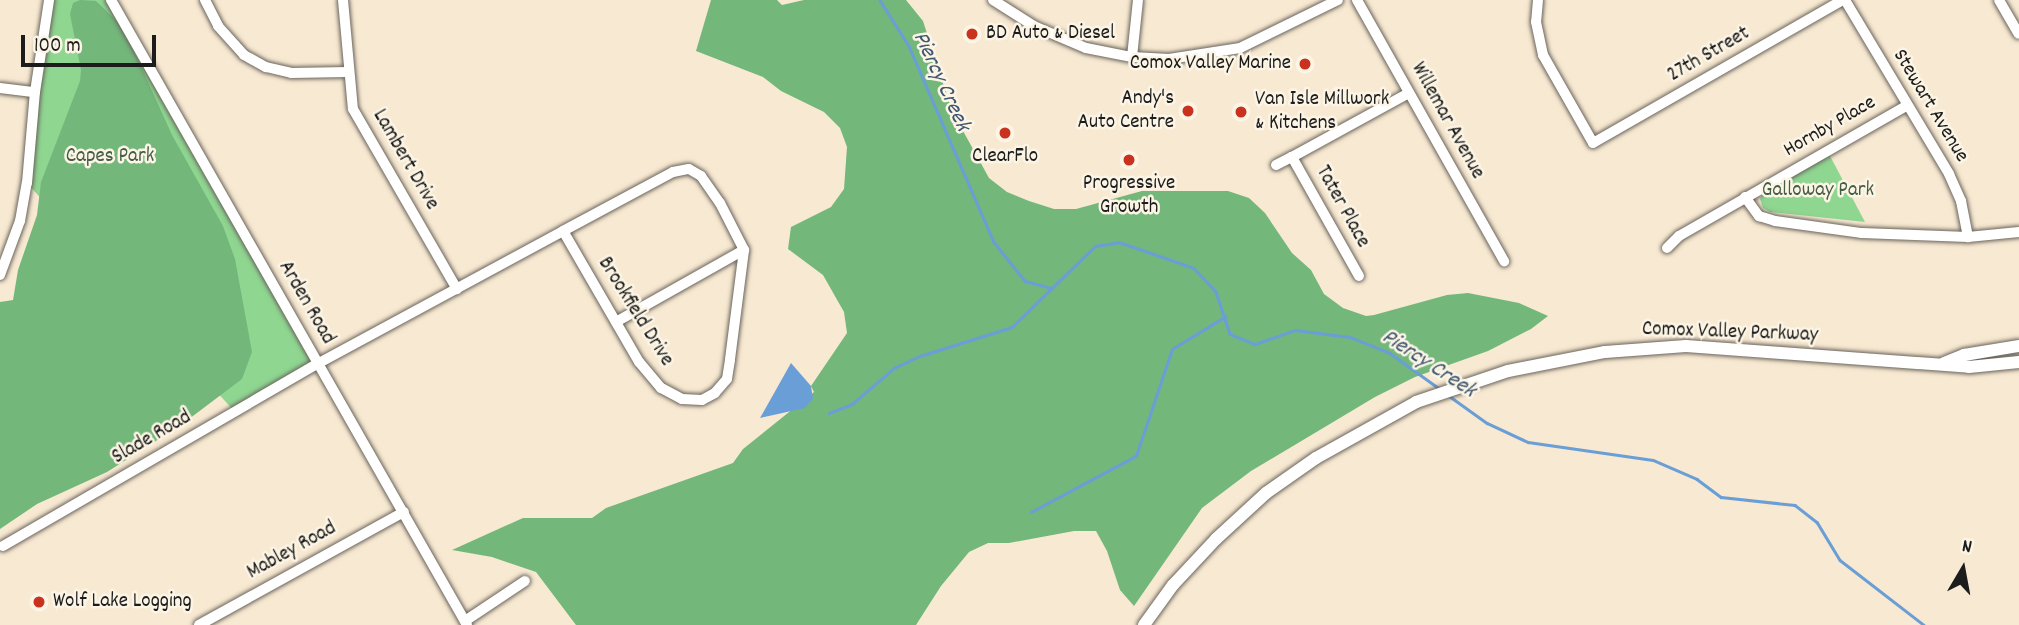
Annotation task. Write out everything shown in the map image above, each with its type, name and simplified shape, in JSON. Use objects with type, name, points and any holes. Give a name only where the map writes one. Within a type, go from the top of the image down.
[{"type":"main road","name":"Comox Valley Parkway","points":[[1944,363],[1964,355],[2019,346]]},
{"type":"main road","name":"Comox Valley Parkway","points":[[1144,625],[1173,585],[1216,539],[1266,494],[1350,437],[1416,402],[1449,389],[1555,360],[1644,347],[1738,349],[1969,367],[2019,362]]},
{"type":"street","points":[[0,275],[20,221],[49,0]]},
{"type":"street","name":"Arden Road","points":[[111,0],[466,623]]},
{"type":"street","points":[[205,0],[218,26],[244,55],[265,67],[291,73],[348,72]]},
{"type":"street","name":"Lambert Drive","points":[[343,0],[353,109],[457,289]]},
{"type":"street","points":[[993,0],[1034,26],[1086,48],[1132,57],[1169,60],[1240,48],[1338,0]]},
{"type":"street","points":[[1132,57],[1138,0]]},
{"type":"street","name":"Willemar Avenue","points":[[1357,0],[1504,261]]},
{"type":"street","name":"27th Street","points":[[1538,0],[1536,22],[1542,55],[1593,143],[1844,0]]},
{"type":"street","name":"Stewart Avenue","points":[[1844,0],[1949,174],[1961,201],[1968,237]]},
{"type":"street","points":[[1999,0],[2019,34]]},
{"type":"street","points":[[0,88],[35,92]]},
{"type":"street","name":"Tater Place","points":[[1276,164],[1409,93]]},
{"type":"street","name":"Hornby Place","points":[[1667,248],[1679,236],[1906,106]]},
{"type":"street","name":"Tater Place","points":[[1292,157],[1359,276]]},
{"type":"street","points":[[319,363],[673,172],[689,169],[701,176],[708,185],[744,250],[616,322]]},
{"type":"street","points":[[1745,197],[1759,216],[1775,221],[1862,233],[1968,237],[2019,232]]},
{"type":"street","name":"Brookfield Drive","points":[[563,231],[639,362],[661,388],[682,399],[702,400],[715,393],[727,379],[744,250]]},
{"type":"street","name":"Slade Road","points":[[3,546],[319,363]]},
{"type":"street","name":"Mabley Road","points":[[199,625],[404,512]]},
{"type":"street","points":[[466,623],[525,581]]},
{"type":"green space","name":"Capes Park","points":[[49,0],[111,0],[319,363],[235,412],[27,183]]},
{"type":"green space","points":[[80,0],[96,1],[123,27],[172,135],[223,226],[235,259],[252,352],[242,379],[181,425],[107,472],[37,504],[0,529],[0,302],[13,300],[18,270],[37,215],[41,182],[80,81],[81,70],[70,14],[73,3]]},
{"type":"green space","points":[[711,0],[777,0],[782,5],[804,0],[906,0],[923,21],[952,111],[989,178],[1007,192],[1029,201],[1054,209],[1076,209],[1142,191],[1228,191],[1249,198],[1265,213],[1292,253],[1311,270],[1324,294],[1343,308],[1366,316],[1447,295],[1468,293],[1519,303],[1548,316],[1531,329],[1488,351],[1415,377],[1375,397],[1251,471],[1202,508],[1134,606],[1120,590],[1107,551],[1096,531],[1074,531],[1009,543],[988,543],[969,552],[941,586],[916,625],[576,625],[536,572],[492,557],[452,550],[523,518],[592,518],[606,508],[733,463],[743,449],[814,392],[811,386],[847,333],[844,312],[823,275],[788,249],[791,227],[831,207],[844,189],[847,147],[840,128],[824,112],[781,91],[763,77],[696,51]]},
{"type":"green space","name":"Galloway Park","points":[[1829,154],[1865,222],[1770,212],[1763,208],[1760,199],[1764,192]]},
{"type":"water","points":[[791,363],[811,386],[813,399],[805,408],[760,418]]},
{"type":"waterway","name":"Piercy Creek","points":[[880,0],[909,46],[994,242],[1025,281],[1052,288]]},
{"type":"waterway","name":"Piercy Creek","points":[[829,413],[852,404],[894,368],[920,356],[1012,327],[1095,246],[1119,242],[1194,268],[1216,292],[1230,334],[1255,344],[1295,330],[1350,337],[1390,353],[1440,389]]},
{"type":"waterway","points":[[1031,512],[1136,456],[1172,349],[1226,316]]},
{"type":"waterway","name":"Piercy Creek","points":[[1448,395],[1487,423],[1528,442],[1653,460],[1697,479],[1721,497],[1795,505],[1817,522],[1840,560],[1924,625]]},
{"type":"place","name":"BD Auto & Diesel","points":[[972,34]]},
{"type":"place","name":"Comox Valley Marine","points":[[1305,64]]},
{"type":"place","name":"Andy's Auto Centre","points":[[1188,111]]},
{"type":"place","name":"Van Isle Millwork & Kitchens","points":[[1241,112]]},
{"type":"place","name":"ClearFlo","points":[[1005,133]]},
{"type":"place","name":"Progressive Growth","points":[[1129,160]]},
{"type":"place","name":"Wolf Lake Logging","points":[[39,602]]}]
